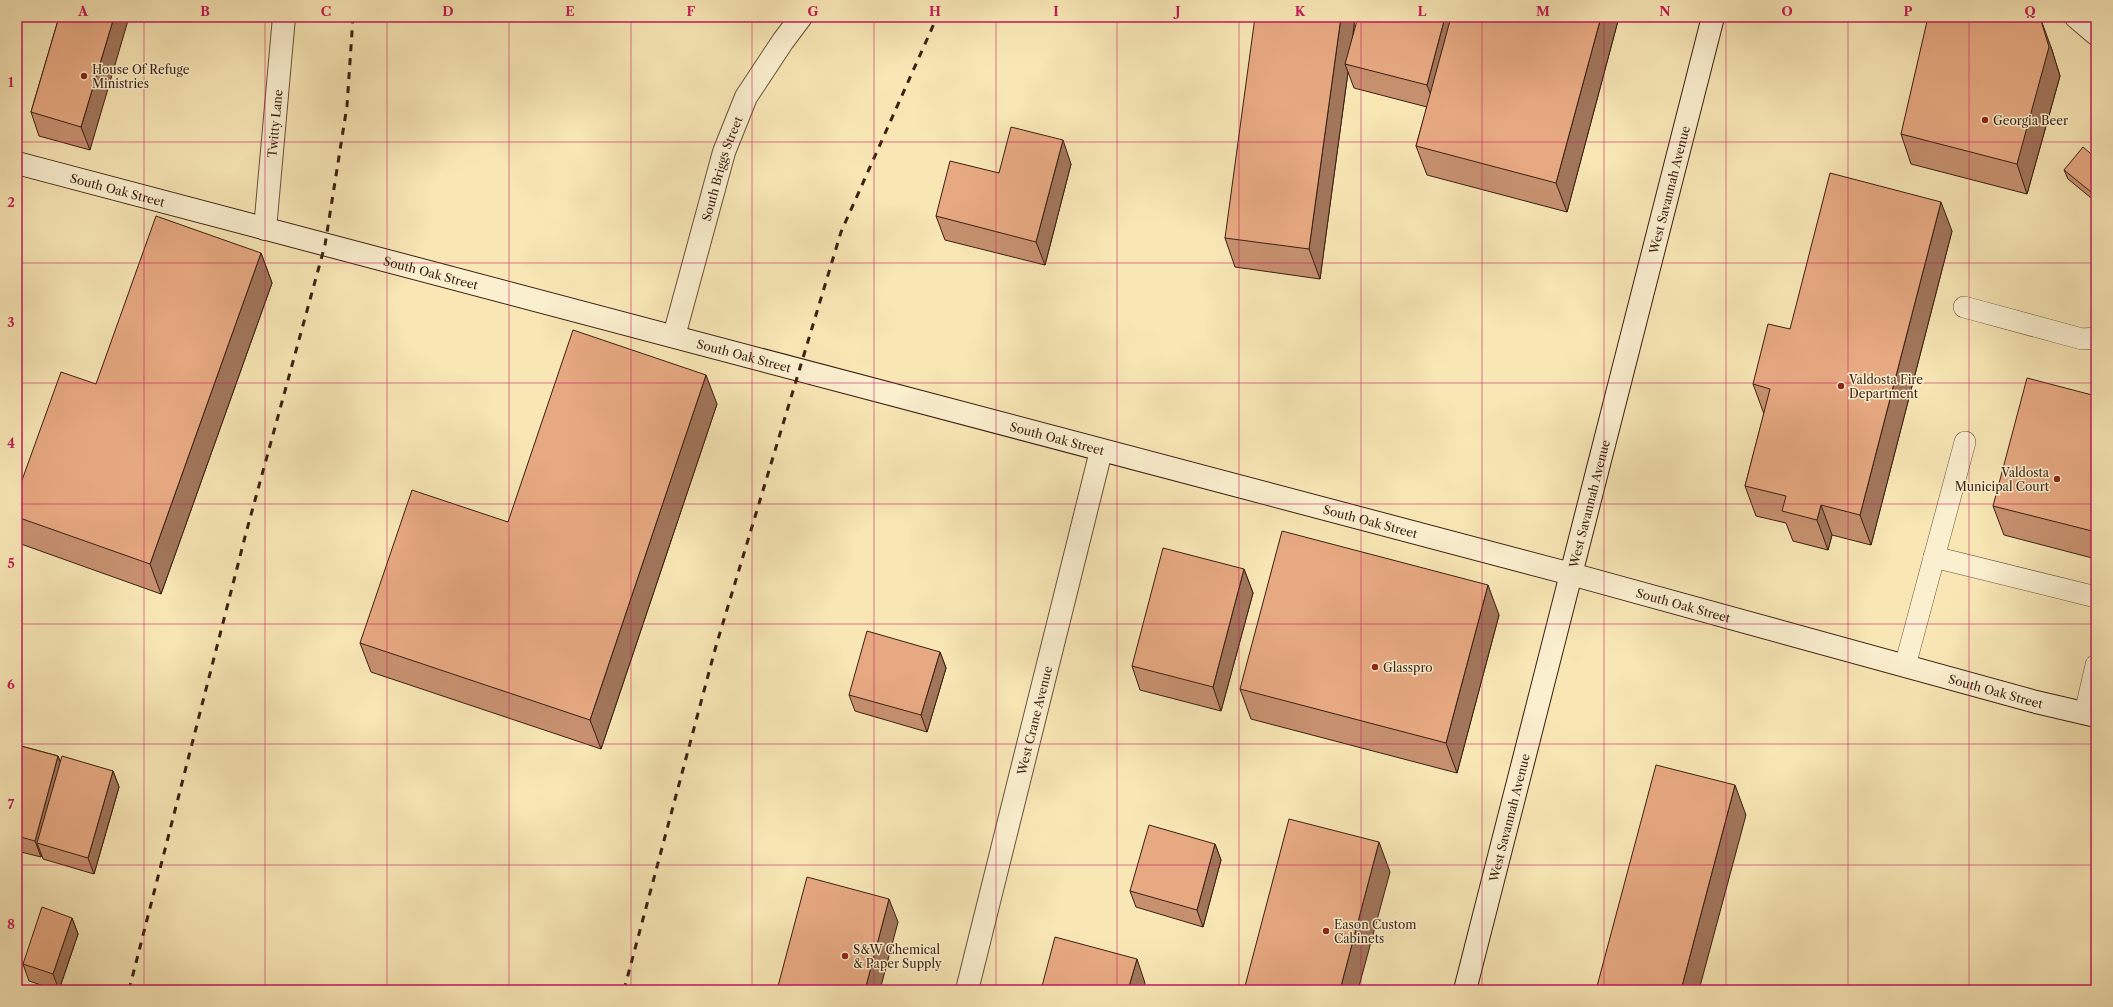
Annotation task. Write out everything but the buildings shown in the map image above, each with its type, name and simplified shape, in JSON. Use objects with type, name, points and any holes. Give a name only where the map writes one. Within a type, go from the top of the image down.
[{"type":"street","name":"Twitty Lane","points":[[265,229],[284,17]]},
{"type":"street","name":"South Briggs Street","points":[[674,336],[727,145],[746,97],[783,41],[802,17]]},
{"type":"street","name":"West Savannah Avenue","points":[[1465,990],[1713,17]]},
{"type":"street","points":[[2076,17],[2096,34]]},
{"type":"street","name":"South Oak Street","points":[[17,163],[1571,574],[2036,702],[2090,714]]},
{"type":"street","name":"West Crane Avenue","points":[[967,990],[1102,451]]},
{"type":"lane","points":[[1964,307],[2082,339],[2096,338]]},
{"type":"lane","points":[[1905,666],[1965,442]]},
{"type":"lane","points":[[1934,557],[2096,597]]},
{"type":"lane","points":[[2090,714],[2096,665]]},
{"type":"railway","points":[[129,990],[246,533],[325,245],[347,106],[353,17]]},
{"type":"railway","points":[[624,990],[716,646],[841,232],[937,17]]},
{"type":"place","name":"House Of Refuge Ministries","points":[[84,76]]},
{"type":"place","name":"Georgia Beer","points":[[1985,120]]},
{"type":"place","name":"Valdosta Fire Department","points":[[1841,386]]},
{"type":"place","name":"Valdosta Municipal Court","points":[[2057,479]]},
{"type":"place","name":"Glasspro","points":[[1375,667]]},
{"type":"place","name":"Eason Custom Cabinets","points":[[1326,931]]},
{"type":"place","name":"S&W Chemical & Paper Supply","points":[[845,956]]}]
